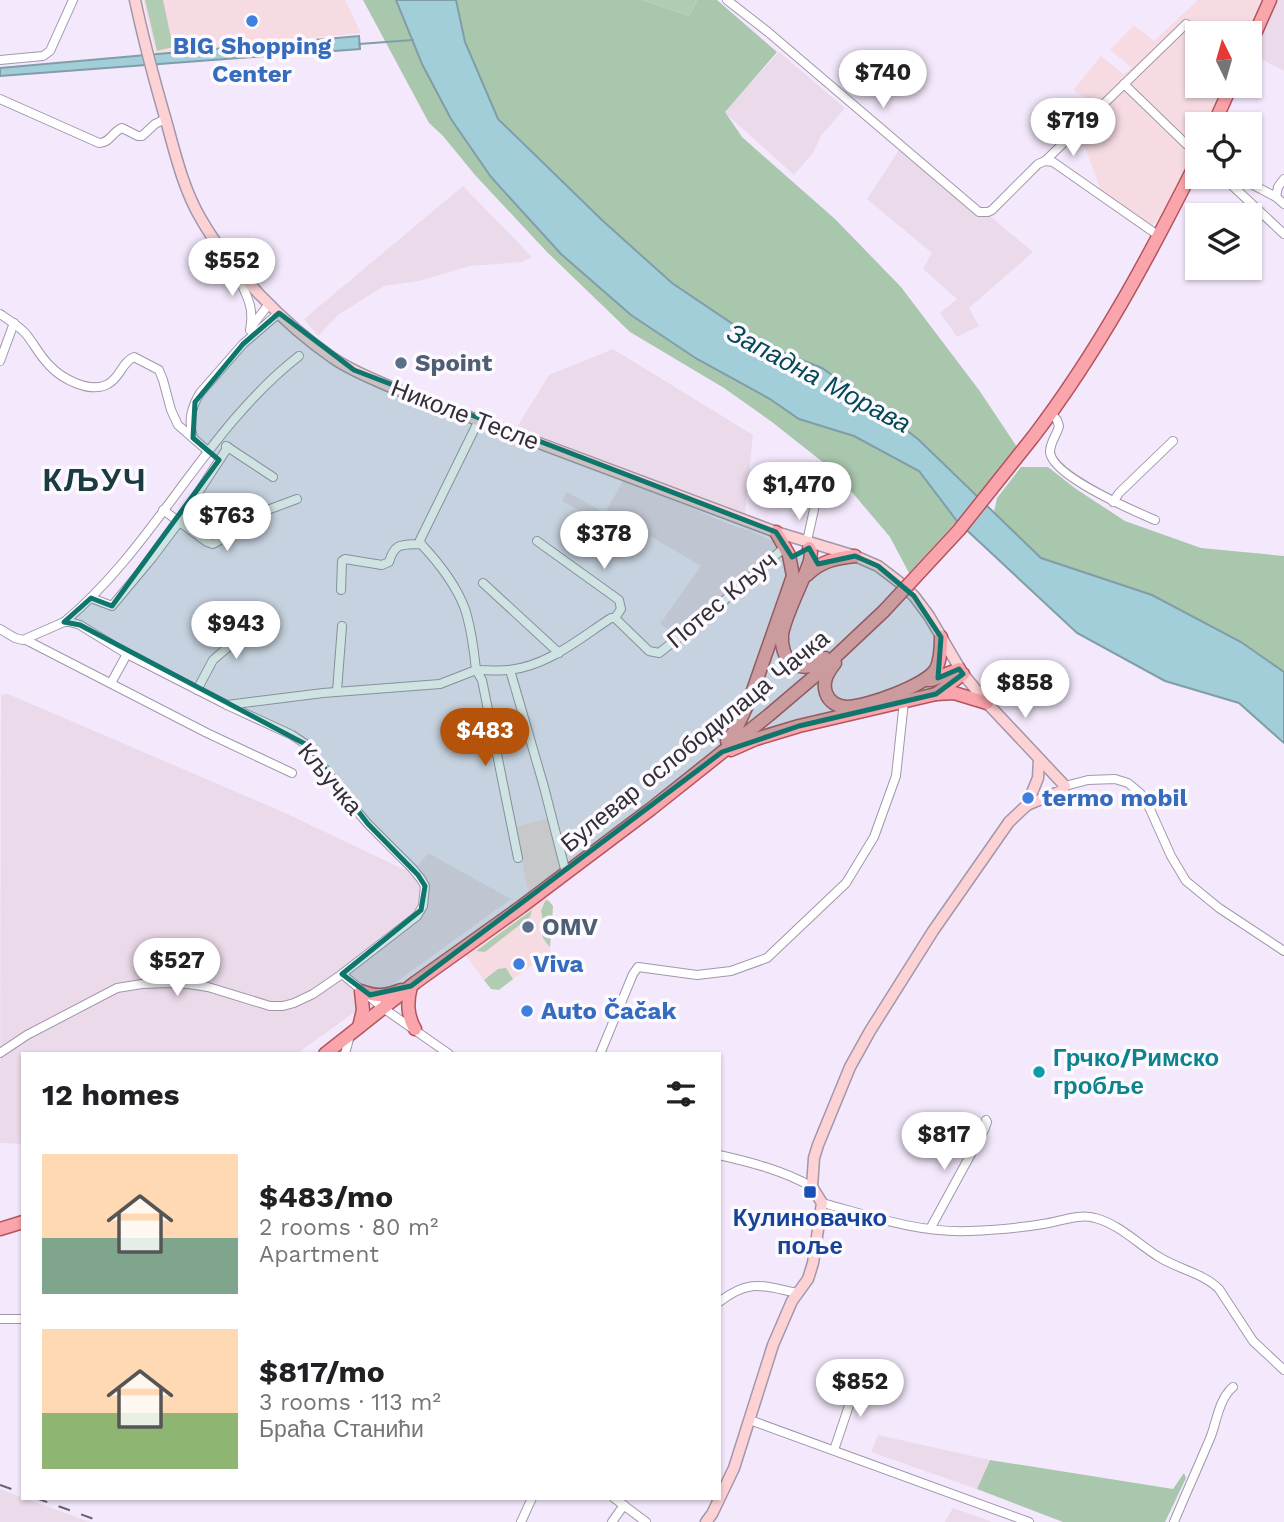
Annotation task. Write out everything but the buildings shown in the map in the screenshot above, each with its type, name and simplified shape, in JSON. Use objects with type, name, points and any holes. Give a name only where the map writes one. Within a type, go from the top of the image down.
[{"type":"main road","points":[[1261,21],[1270,0]]},
{"type":"main road","name":"Булевар ослободилаца Чачка","points":[[328,1052],[411,986],[566,873],[769,715],[884,611],[970,517],[1051,413],[1115,316],[1185,184]]},
{"type":"main road","points":[[776,532],[799,577],[783,632],[785,655],[796,665],[808,667],[841,651]]},
{"type":"main road","points":[[722,752],[741,720],[799,577],[810,561],[809,544]]},
{"type":"main road","points":[[799,577],[821,563],[855,555]]},
{"type":"main road","points":[[841,651],[824,683],[828,697],[838,705],[853,707],[908,689],[930,676],[938,664],[941,637]]},
{"type":"main road","points":[[923,680],[961,672]]},
{"type":"main road","points":[[936,694],[961,672]]},
{"type":"main road","points":[[722,752],[799,726],[936,694],[954,693],[987,704]]},
{"type":"main road","points":[[354,1031],[363,1010],[361,991],[380,996],[411,986]]},
{"type":"main road","points":[[411,986],[409,1015],[415,1029]]},
{"type":"main road","points":[[0,1229],[21,1223]]},
{"type":"street","points":[[0,60],[43,55],[50,51],[73,0]]},
{"type":"street","name":"Николе Тесле","points":[[135,0],[179,168],[200,218],[214,239],[269,304],[310,341],[334,359],[395,389],[776,532],[809,544],[855,555],[878,566],[914,596],[929,616],[961,672],[987,704],[1065,786]]},
{"type":"street","points":[[727,0],[979,212],[992,210],[1185,25]]},
{"type":"street","points":[[1124,84],[1185,143]]},
{"type":"street","points":[[0,99],[99,144],[107,142],[122,128],[142,136],[165,119]]},
{"type":"street","points":[[1045,161],[1053,162],[1158,236]]},
{"type":"street","points":[[1276,197],[1278,187],[1284,179]]},
{"type":"street","points":[[1236,189],[1284,234]]},
{"type":"street","points":[[1261,189],[1284,204]]},
{"type":"street","points":[[235,265],[251,305],[250,330]]},
{"type":"street","points":[[243,344],[269,304]]},
{"type":"street","points":[[193,438],[191,415],[200,393],[243,344],[279,313]]},
{"type":"street","points":[[0,314],[26,335],[50,367],[69,380],[85,386],[108,384],[128,359],[134,357],[156,367],[161,373],[174,418],[184,432],[209,452]]},
{"type":"street","points":[[0,361],[14,323]]},
{"type":"street","points":[[26,640],[64,622],[92,598],[259,391],[299,356]]},
{"type":"street","points":[[1051,413],[1059,426],[1050,450],[1054,462],[1113,502],[1155,520]]},
{"type":"street","points":[[174,418],[181,419],[191,415]]},
{"type":"street","points":[[479,420],[420,540],[442,567],[464,607],[518,858]]},
{"type":"street","points":[[218,441],[272,477]]},
{"type":"street","points":[[1113,502],[1173,441]]},
{"type":"street","points":[[92,598],[113,606],[179,522],[228,447]]},
{"type":"street","points":[[802,471],[817,482],[819,487],[809,544]]},
{"type":"street","points":[[163,510],[213,544],[262,512],[297,499]]},
{"type":"street","points":[[227,705],[337,691],[440,684],[477,670],[510,670],[559,653],[611,618],[615,618],[622,607],[619,600],[537,541]]},
{"type":"street","points":[[341,590],[342,561],[345,559],[382,565],[389,562],[394,548],[398,545],[421,544]]},
{"type":"street","name":"Потес Кључ","points":[[615,618],[649,651],[659,653],[710,613],[785,547]]},
{"type":"street","points":[[483,583],[559,653]]},
{"type":"street","points":[[197,690],[213,660],[260,620]]},
{"type":"street","name":"Кључка","points":[[64,622],[80,625],[127,654],[292,735],[307,745],[350,803],[421,879],[425,887],[423,906],[416,916],[342,974]]},
{"type":"street","points":[[337,691],[342,626]]},
{"type":"street","name":"Кључка","points":[[0,629],[292,773]]},
{"type":"street","points":[[111,683],[127,654]]},
{"type":"street","points":[[510,670],[566,873]]},
{"type":"street","points":[[601,1052],[638,967],[697,975],[731,971],[767,958],[846,883],[874,838],[896,776],[904,701]]},
{"type":"street","points":[[1027,805],[1038,778],[1039,758]]},
{"type":"street","points":[[812,1187],[817,1145],[850,1067],[933,931],[1009,822],[1027,805],[1061,791],[1065,786],[1088,780],[1115,779],[1128,783],[1140,793],[1149,807],[1171,856],[1186,881],[1219,908],[1284,951]]},
{"type":"street","points":[[0,1053],[27,1035],[117,988],[167,983],[189,984],[270,1006],[283,1006],[306,998],[342,974],[383,1008],[446,1052]]},
{"type":"street","points":[[346,1052],[354,1031]]},
{"type":"street","points":[[930,1229],[984,1130],[986,1119]]},
{"type":"street","points":[[721,1156],[799,1180],[812,1187],[822,1203],[808,1279],[786,1314],[773,1345],[734,1468],[721,1493]]},
{"type":"street","points":[[822,1203],[907,1226],[967,1231],[1093,1217],[1115,1227],[1161,1258],[1212,1282],[1253,1341],[1284,1370]]},
{"type":"street","points":[[721,1300],[733,1291],[752,1286],[798,1293]]},
{"type":"street","points":[[0,1319],[21,1319]]},
{"type":"street","points":[[834,1450],[858,1379]]},
{"type":"street","points":[[1174,1522],[1225,1396],[1233,1387]]},
{"type":"street","points":[[750,1420],[1029,1522]]},
{"type":"street","points":[[521,1522],[531,1500]]},
{"type":"street","points":[[618,1500],[646,1522]]},
{"type":"street","points":[[706,1522],[717,1500]]},
{"type":"street","points":[[612,1522],[624,1505]]},
{"type":"highlighted area","points":[[279,313],[354,370],[776,532],[792,557],[809,548],[818,564],[855,556],[878,566],[914,596],[941,637],[938,678],[959,669],[963,674],[936,694],[799,726],[722,752],[411,986],[370,995],[342,974],[421,910],[425,886],[418,875],[368,824],[307,745],[80,625],[64,622],[91,598],[112,606],[219,460],[193,438],[195,402],[243,344]]},
{"type":"shaded area","name":"BIG Shopping Center","points":[[143,0],[345,0],[361,33],[156,54]]},
{"type":"shaded area","points":[[1198,0],[1262,0],[1253,21],[1185,21],[1185,98],[1218,98],[1212,112],[1185,112],[1185,168],[1164,213],[1147,231],[1104,198],[1085,148],[1069,131],[1096,104],[1073,90],[1101,56],[1123,74],[1132,68],[1110,50],[1134,25],[1154,41]]},
{"type":"shaded area","points":[[1276,0],[1284,0],[1284,71],[1262,59],[1262,33]]},
{"type":"shaded area","points":[[779,52],[845,108],[821,136],[813,153],[794,175],[724,112]]},
{"type":"shaded area","points":[[899,150],[973,212],[984,211],[1033,252],[969,308],[979,326],[957,337],[940,313],[957,299],[923,269],[932,253],[867,199]]},
{"type":"shaded area","points":[[463,186],[532,257],[522,262],[470,266],[419,281],[384,286],[338,315],[318,336],[304,319]]},
{"type":"shaded area","points":[[613,349],[753,435],[745,515],[517,427],[549,375]]},
{"type":"shaded area","points":[[624,479],[785,547],[679,637],[660,624],[701,566],[650,536],[644,547],[562,501],[567,492],[605,513]]},
{"type":"shaded area","points":[[8,694],[283,812],[403,869],[419,865],[428,853],[511,899],[299,1052],[21,1052],[21,1144],[0,1143],[1,695]]},
{"type":"shaded area","points":[[550,818],[563,867],[528,891],[515,827]]},
{"type":"shaded area","name":"OMV","points":[[546,897],[553,906],[550,952],[499,990],[491,989],[465,955]]},
{"type":"shaded area","points":[[878,1435],[990,1460],[977,1489],[871,1452]]},
{"type":"shaded area","points":[[0,1489],[21,1497],[21,1500],[29,1500],[90,1522],[0,1522]]},
{"type":"shaded area","points":[[953,1508],[993,1522],[945,1522]]},
{"type":"green space","points":[[145,0],[163,0],[173,47],[157,51]]},
{"type":"green space","points":[[363,0],[396,0],[422,64],[451,119],[491,177],[561,254],[631,315],[697,359],[770,399],[799,419],[854,436],[919,471],[957,521],[909,573],[890,537],[834,471],[724,388],[630,332],[547,252],[429,123]]},
{"type":"green space","points":[[456,0],[642,0],[689,16],[697,0],[717,0],[777,52],[725,112],[742,137],[835,219],[901,287],[979,390],[1017,447],[977,496],[919,440],[881,410],[822,368],[764,345],[672,283],[603,221],[498,119],[465,42]]},
{"type":"green space","points":[[642,0],[697,0],[689,16]]},
{"type":"green space","points":[[1021,467],[1048,467],[1125,521],[1201,548],[1284,556],[1284,672],[1241,642],[1152,595],[1041,558],[994,512],[997,498]]},
{"type":"green space","points":[[548,900],[553,906],[550,947],[543,937],[541,911]]},
{"type":"green space","points":[[532,910],[530,917],[485,952],[476,951]]},
{"type":"green space","points":[[506,968],[513,979],[499,990],[491,989],[484,980],[498,969]]},
{"type":"green space","points":[[990,1460],[1173,1489],[1184,1473],[1186,1478],[1165,1522],[1063,1522],[977,1489]]},
{"type":"water","name":"Западна Морава","points":[[396,0],[456,0],[465,42],[498,119],[603,221],[672,283],[764,345],[822,368],[881,410],[919,440],[1041,558],[1152,595],[1241,642],[1284,672],[1284,743],[1239,703],[1165,681],[1077,633],[957,521],[919,471],[854,436],[799,419],[770,399],[697,359],[631,315],[561,254],[491,177],[451,119],[422,64]]},
{"type":"water","points":[[359,36],[360,49],[0,76],[0,68]]},
{"type":"waterway","points":[[359,44],[413,40]]},
{"type":"railway","points":[[0,1485],[21,1492]]},
{"type":"railway","points":[[42,1500],[102,1522]]},
{"type":"place","name":"BIG Shopping Center","points":[[252,21]]},
{"type":"place","name":"Spoint","points":[[401,363]]},
{"type":"place","name":"termo mobil","points":[[1028,798]]},
{"type":"place","name":"OMV","points":[[528,927]]},
{"type":"place","name":"Viva","points":[[519,964]]},
{"type":"place","name":"Auto Čačak","points":[[527,1011]]},
{"type":"place","name":"Грчко/Римско гробље","points":[[1039,1072]]},
{"type":"place","name":"Кулиновачко поље","points":[[810,1192]]},
{"type":"district","name":"КЉУЧ","points":[[95,480]]}]
